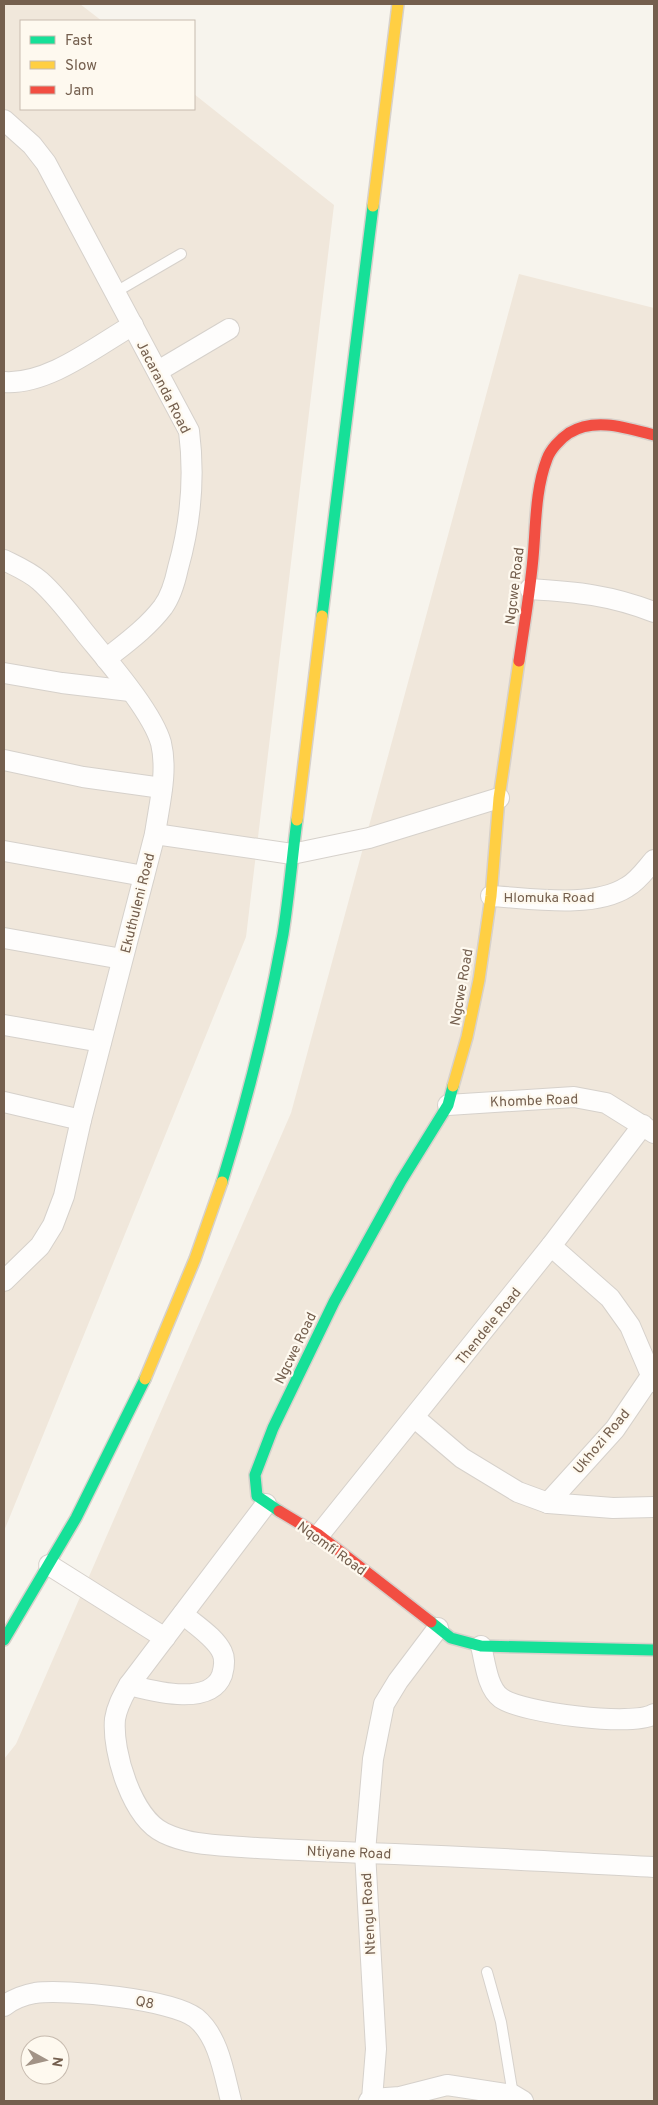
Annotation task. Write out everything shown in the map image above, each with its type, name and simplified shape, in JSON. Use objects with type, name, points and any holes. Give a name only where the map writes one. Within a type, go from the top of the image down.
[{"type":"street","points":[[4,1640],[79,1512],[140,1389],[187,1280],[216,1201],[241,1122],[262,1036],[283,932],[398,4]]},
{"type":"street","name":"Jacaranda Road","points":[[4,120],[32,145],[46,163],[189,431],[192,456],[192,500],[183,550],[173,588],[164,606],[149,624],[106,659]]},
{"type":"street","name":"Jacaranda Road","points":[[4,382],[28,382],[48,374],[133,326]]},
{"type":"street","points":[[158,371],[229,329]]},
{"type":"street","name":"Ngcwe Road","points":[[266,1504],[257,1496],[255,1475],[273,1428],[334,1302],[401,1181],[448,1105],[471,1018],[491,896],[499,798],[530,589],[539,489],[547,458],[558,442],[569,433],[585,426],[618,425],[654,435]]},
{"type":"street","name":"Ekuthuleni Road","points":[[4,560],[39,580],[56,597],[106,659],[149,717],[160,742],[162,788],[144,876],[81,1120],[64,1196],[53,1225],[40,1246],[4,1281]]},
{"type":"street","points":[[530,589],[589,593],[632,604],[654,612]]},
{"type":"street","points":[[4,673],[62,683],[130,691]]},
{"type":"street","points":[[4,760],[82,777],[162,788]]},
{"type":"street","points":[[154,834],[292,854],[369,838],[499,798]]},
{"type":"street","points":[[4,851],[144,876]]},
{"type":"street","name":"Hlomuka Road","points":[[491,896],[577,900],[610,895],[627,887],[654,860]]},
{"type":"street","points":[[4,938],[122,959]]},
{"type":"street","points":[[4,1025],[101,1042]]},
{"type":"street","name":"Khombe Road","points":[[448,1105],[574,1097],[606,1103],[648,1129]]},
{"type":"street","points":[[4,1102],[81,1120]]},
{"type":"street","name":"Thendele Road","points":[[319,1535],[551,1246],[648,1129]]},
{"type":"street","name":"Ukhozi Road","points":[[548,1503],[614,1429],[653,1379],[630,1326],[610,1298],[551,1246]]},
{"type":"street","points":[[414,1418],[462,1458],[518,1492],[548,1503],[613,1508],[654,1508]]},
{"type":"street","points":[[183,1614],[214,1642],[222,1652],[224,1660],[219,1681],[209,1689],[197,1693],[178,1694],[164,1694],[129,1685],[266,1504]]},
{"type":"street","name":"Nqomfi Road","points":[[266,1504],[319,1535],[451,1638],[481,1646],[654,1650]]},
{"type":"street","points":[[49,1565],[165,1638]]},
{"type":"street","name":"Ntengu Road","points":[[371,2100],[376,2049],[365,1852],[372,1759],[384,1704],[398,1681],[438,1628]]},
{"type":"street","points":[[481,1646],[494,1689],[500,1698],[513,1704],[545,1713],[633,1720],[654,1714]]},
{"type":"street","name":"Ntiyane Road","points":[[129,1685],[120,1701],[115,1729],[117,1756],[124,1777],[141,1811],[151,1824],[162,1832],[199,1844],[273,1850],[365,1852],[654,1867]]},
{"type":"street","name":"Q8","points":[[4,2006],[13,1999],[34,1993],[64,1992],[135,2000],[174,2008],[195,2018],[208,2032],[220,2058],[231,2101]]},
{"type":"street","points":[[371,2100],[400,2097],[448,2085],[518,2098]]},
{"type":"lane","points":[[114,293],[181,254]]},
{"type":"lane","points":[[487,1972],[501,2022],[518,2098]]},
{"type":"shaded area","points":[[4,4],[80,4],[101,20],[20,20],[20,110],[195,110],[195,95],[334,205],[246,937],[4,1531]]},
{"type":"shaded area","points":[[519,274],[654,308],[654,2101],[4,2101],[4,1759],[16,1744],[291,1113]]},
{"type":"traffic: fast","points":[[322,616],[373,206]]},
{"type":"traffic: fast","points":[[222,1182],[240,1121],[271,997],[283,934],[297,820]]},
{"type":"traffic: fast","points":[[279,1511],[257,1496],[255,1475],[273,1428],[334,1302],[401,1181],[448,1105],[453,1086]]},
{"type":"traffic: fast","points":[[4,1640],[76,1518],[145,1379]]},
{"type":"traffic: fast","points":[[431,1622],[451,1638],[481,1646],[654,1650]]},
{"type":"traffic: slow","points":[[373,206],[398,4]]},
{"type":"traffic: slow","points":[[297,820],[322,616]]},
{"type":"traffic: slow","points":[[453,1086],[467,1037],[479,980],[491,896],[499,798],[519,661]]},
{"type":"traffic: slow","points":[[145,1379],[195,1259],[222,1182]]},
{"type":"traffic: jam","points":[[519,661],[532,571],[538,496],[543,471],[550,452],[569,433],[589,426],[611,425],[654,435]]},
{"type":"traffic: jam","points":[[279,1511],[319,1535],[431,1622]]}]
